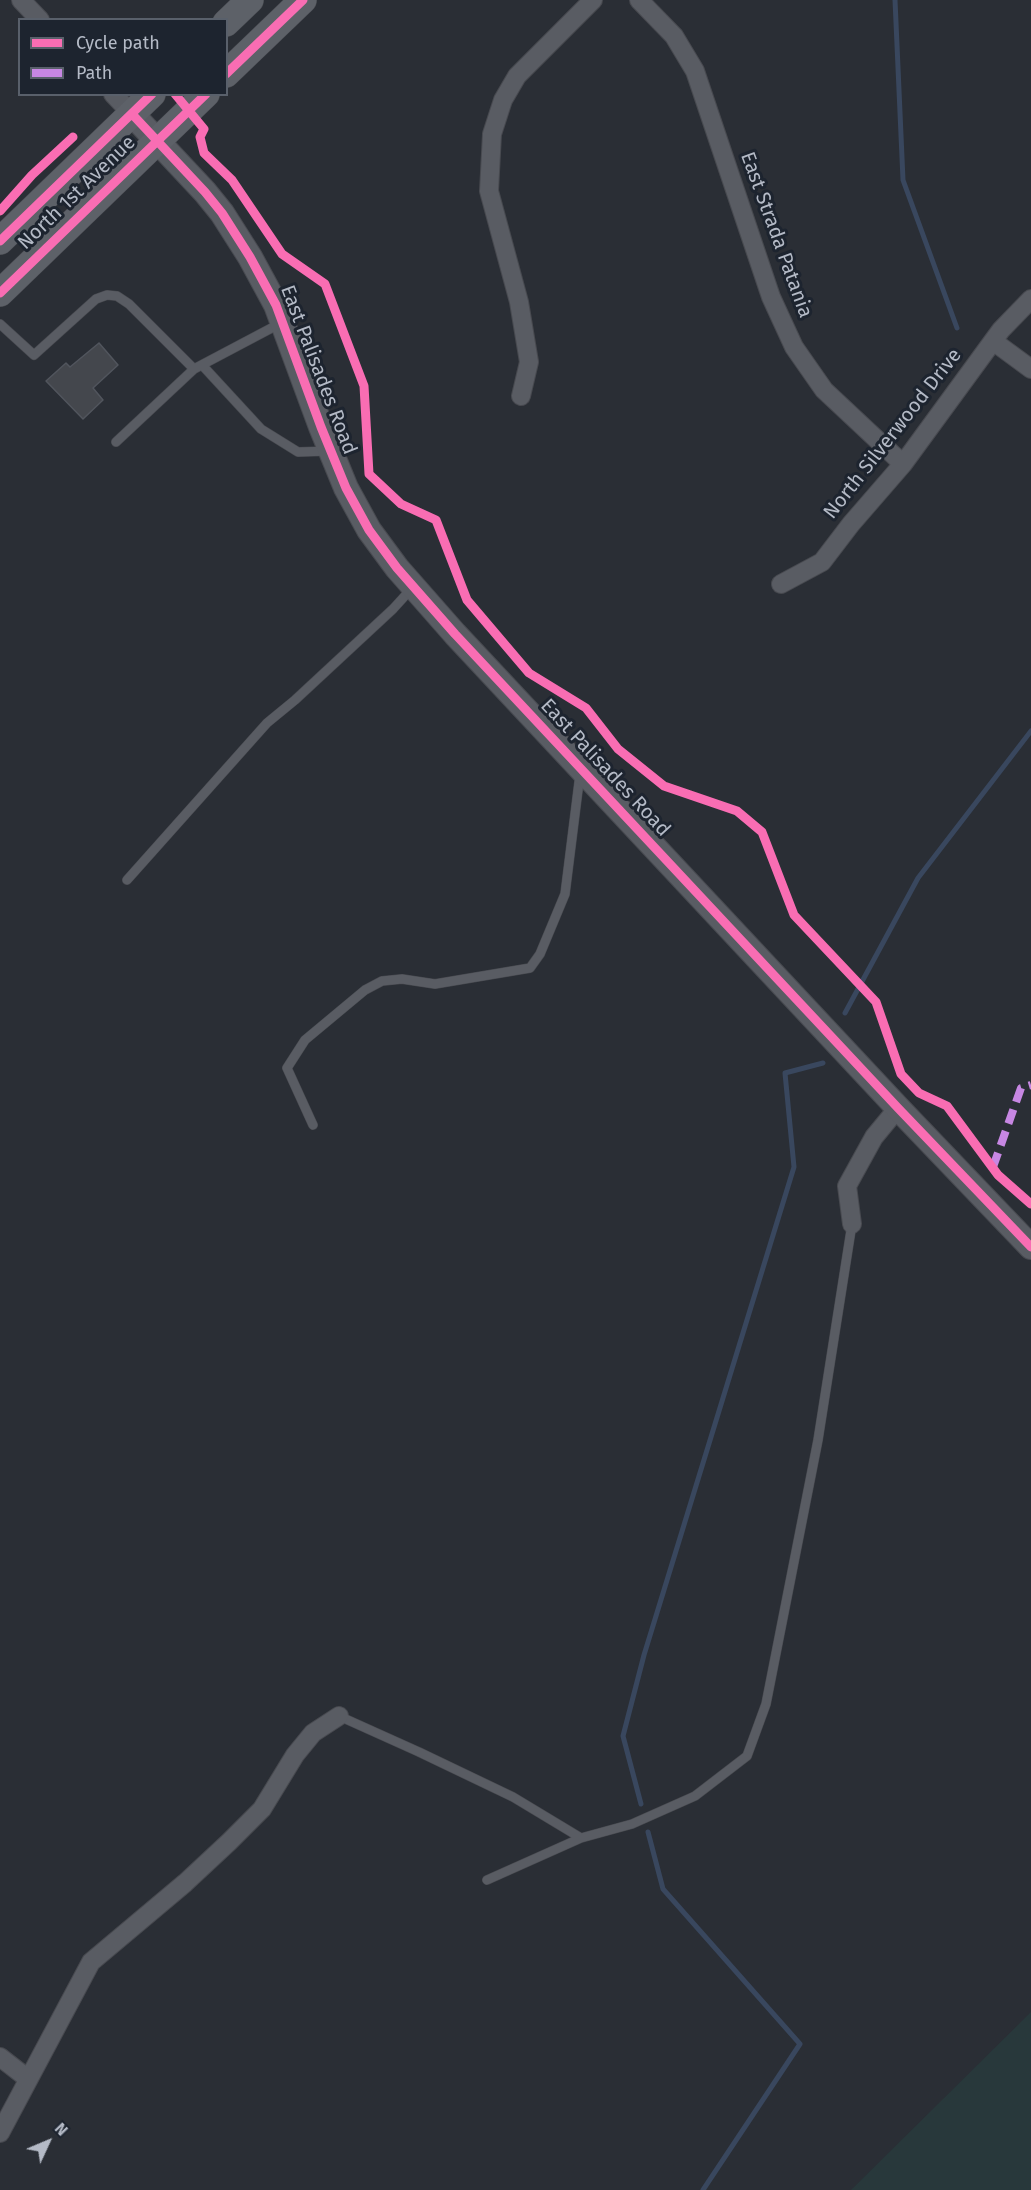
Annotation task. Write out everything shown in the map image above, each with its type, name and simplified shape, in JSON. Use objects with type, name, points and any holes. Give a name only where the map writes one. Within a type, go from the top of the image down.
[{"type":"main road","points":[[228,21],[250,0]]},
{"type":"main road","points":[[228,72],[303,0]]},
{"type":"main road","name":"North 1st Avenue","points":[[0,241],[150,96]]},
{"type":"main road","name":"North 1st Avenue","points":[[0,293],[204,96]]},
{"type":"street","points":[[21,0],[38,18]]},
{"type":"street","points":[[521,396],[529,363],[519,303],[489,191],[492,134],[503,100],[517,76],[593,0]]},
{"type":"street","name":"East Strada Patania","points":[[639,0],[674,36],[695,71],[771,297],[794,346],[824,390],[903,464]]},
{"type":"street","points":[[115,96],[132,114]]},
{"type":"street","name":"East Palisades Road","points":[[132,114],[184,167],[222,213],[264,280],[283,322],[330,452],[351,498],[369,530],[413,587],[898,1108],[1031,1246]]},
{"type":"street","name":"North Silverwood Drive","points":[[781,584],[822,562],[850,524],[903,464],[993,341],[1031,299]]},
{"type":"street","points":[[993,341],[1031,369]]},
{"type":"street","points":[[852,1224],[847,1186],[874,1137],[898,1108]]},
{"type":"street","points":[[0,2133],[27,2078],[91,1962],[185,1883],[229,1842],[262,1809],[296,1755],[313,1733],[339,1716]]},
{"type":"street","points":[[0,2057],[27,2078]]},
{"type":"lane","points":[[0,324],[34,355],[96,299],[107,295],[117,296],[129,304],[198,367],[261,429],[298,452],[330,452]]},
{"type":"lane","points":[[116,442],[198,367],[283,322]]},
{"type":"lane","points":[[127,880],[267,723],[295,700],[413,587]]},
{"type":"lane","points":[[313,1125],[287,1068],[305,1040],[339,1009],[365,990],[382,981],[402,978],[435,984],[530,968],[540,954],[565,894],[581,768]]},
{"type":"lane","points":[[487,1880],[581,1838],[632,1824],[695,1796],[747,1756],[766,1704],[816,1452],[852,1224]]},
{"type":"lane","points":[[339,1716],[513,1797],[581,1838]]},
{"type":"shaded area","points":[[1031,2012],[1031,2190],[851,2190]]},
{"type":"building","points":[[99,343],[118,365],[93,388],[103,400],[83,419],[46,381],[66,363],[70,367]]},
{"type":"waterway","points":[[895,0],[903,180],[957,328]]},
{"type":"waterway","points":[[845,1013],[918,878],[1031,731]]},
{"type":"waterway","points":[[641,1804],[623,1736],[644,1655],[794,1167],[785,1073],[823,1063]]},
{"type":"waterway","points":[[648,1832],[663,1889],[800,2044],[703,2190]]},
{"type":"marked path","points":[[993,1167],[1021,1088],[1031,1085]]},
{"type":"cycle path","points":[[228,72],[303,0]]},
{"type":"cycle path","points":[[0,241],[150,96]]},
{"type":"cycle path","points":[[177,96],[204,129],[200,137],[204,153],[232,180],[282,254],[325,284],[364,386],[369,474],[401,504],[436,520],[467,600],[529,673],[586,708],[618,749],[664,786],[737,811],[762,832],[794,915],[876,1002],[901,1074],[919,1093],[947,1106],[998,1175],[1031,1204]]},
{"type":"cycle path","points":[[0,293],[204,96]]},
{"type":"cycle path","points":[[132,114],[205,192],[222,213],[250,257],[276,305],[346,488],[369,530],[397,568],[455,634],[1031,1247]]},
{"type":"cycle path","points":[[0,211],[32,175],[73,137]]}]
